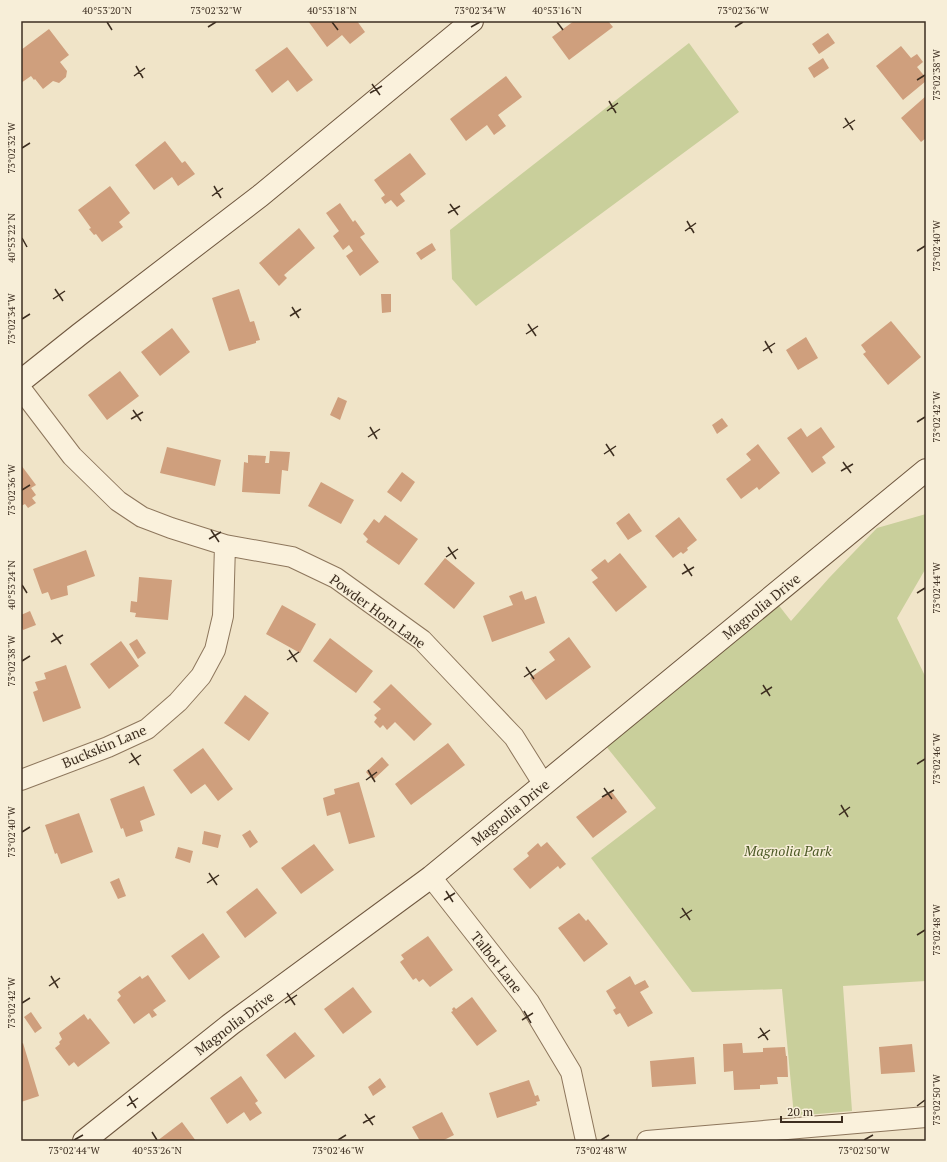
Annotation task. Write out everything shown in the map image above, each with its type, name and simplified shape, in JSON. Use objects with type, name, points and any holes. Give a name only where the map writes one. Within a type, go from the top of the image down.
[{"type":"street","points":[[21,381],[86,329],[260,196],[472,21]]},
{"type":"street","name":"Powder Horn Lane","points":[[21,389],[72,456],[118,501],[142,517],[225,545],[292,557],[336,578],[422,640],[514,737],[544,785]]},
{"type":"street","name":"Magnolia Drive","points":[[84,1141],[231,1024],[431,877],[926,470]]},
{"type":"street","name":"Buckskin Lane","points":[[21,780],[108,747],[147,729],[182,697],[201,676],[215,650],[224,616],[225,545]]},
{"type":"street","name":"Talbot Lane","points":[[431,877],[529,1002],[571,1072],[586,1141]]},
{"type":"street","points":[[647,1141],[926,1117]]},
{"type":"green space","points":[[689,43],[739,112],[476,306],[452,279],[450,230]]},
{"type":"green space","name":"Magnolia Park","points":[[926,514],[926,568],[897,618],[926,678],[926,981],[843,986],[852,1111],[794,1116],[782,989],[692,992],[591,858],[656,808],[605,745],[777,603],[791,621],[829,578],[877,528]]},
{"type":"building","points":[[308,21],[357,21],[365,32],[350,44],[342,35],[327,47]]},
{"type":"building","points":[[574,21],[608,21],[613,27],[569,60],[552,37]]},
{"type":"building","points":[[49,29],[69,55],[60,62],[67,71],[66,77],[59,83],[53,81],[43,89],[31,76],[21,83],[21,50]]},
{"type":"building","points":[[828,33],[835,43],[819,54],[812,44]]},
{"type":"building","points":[[901,46],[911,58],[917,54],[923,62],[917,67],[926,78],[926,81],[903,100],[876,66]]},
{"type":"building","points":[[287,47],[313,80],[297,92],[288,80],[272,93],[255,70]]},
{"type":"building","points":[[823,58],[829,68],[814,78],[808,68]]},
{"type":"building","points":[[506,76],[522,97],[498,115],[506,126],[494,135],[487,125],[466,141],[450,119]]},
{"type":"building","points":[[926,96],[926,138],[921,142],[901,118]]},
{"type":"building","points":[[165,141],[182,163],[185,161],[195,174],[178,186],[172,177],[154,190],[135,165]]},
{"type":"building","points":[[410,153],[426,174],[400,194],[405,201],[397,207],[391,200],[385,204],[381,198],[385,195],[374,180]]},
{"type":"building","points":[[110,186],[130,213],[119,222],[123,227],[102,242],[96,234],[94,235],[89,229],[91,228],[78,210]]},
{"type":"building","points":[[340,203],[353,222],[355,220],[365,234],[360,237],[379,262],[360,276],[346,256],[353,251],[349,245],[343,250],[333,236],[339,231],[326,213]]},
{"type":"building","points":[[299,228],[315,248],[284,275],[287,278],[279,286],[259,263]]},
{"type":"building","points":[[432,243],[436,250],[421,260],[416,253]]},
{"type":"building","points":[[239,289],[250,322],[254,321],[260,340],[256,341],[256,343],[229,351],[212,298]]},
{"type":"building","points":[[381,294],[391,294],[391,312],[382,313]]},
{"type":"building","points":[[891,321],[921,357],[888,385],[863,354],[866,352],[861,345]]},
{"type":"building","points":[[172,328],[190,352],[160,376],[141,352]]},
{"type":"building","points":[[806,337],[818,358],[798,370],[786,350]]},
{"type":"building","points":[[120,371],[139,396],[107,420],[88,395]]},
{"type":"building","points":[[338,397],[347,401],[340,420],[330,415]]},
{"type":"building","points":[[722,418],[728,426],[717,434],[712,425]]},
{"type":"building","points":[[821,427],[835,447],[822,457],[826,463],[812,473],[787,438],[801,428],[807,437]]},
{"type":"building","points":[[758,444],[780,473],[759,490],[757,487],[741,499],[726,479],[751,460],[746,454]]},
{"type":"building","points":[[167,447],[221,460],[215,486],[160,473]]},
{"type":"building","points":[[270,451],[290,452],[288,471],[282,470],[280,494],[242,492],[244,462],[248,463],[248,455],[266,456],[265,463],[269,463]]},
{"type":"building","points":[[21,465],[36,485],[31,488],[36,495],[32,498],[36,503],[28,508],[25,504],[21,506]]},
{"type":"building","points":[[402,472],[415,482],[401,502],[387,492]]},
{"type":"building","points":[[321,482],[354,500],[341,524],[308,506]]},
{"type":"building","points":[[629,513],[642,531],[628,540],[616,523]]},
{"type":"building","points":[[385,515],[418,539],[399,565],[366,542],[368,539],[363,534],[374,519],[379,523]]},
{"type":"building","points":[[679,517],[697,540],[687,548],[688,550],[683,554],[681,552],[673,558],[655,536]]},
{"type":"building","points":[[86,550],[95,576],[67,586],[68,595],[51,600],[48,592],[42,594],[33,569]]},
{"type":"building","points":[[620,553],[647,587],[616,612],[592,582],[598,578],[591,570],[605,559],[608,563]]},
{"type":"building","points":[[445,558],[475,583],[454,609],[424,584]]},
{"type":"building","points":[[139,577],[172,580],[168,620],[135,617],[136,613],[130,612],[131,601],[137,602]]},
{"type":"building","points":[[522,591],[525,600],[536,596],[545,623],[492,642],[483,616],[513,605],[509,596]]},
{"type":"building","points":[[282,605],[316,624],[300,653],[266,634]]},
{"type":"building","points":[[30,611],[36,625],[23,630],[21,626],[21,615]]},
{"type":"building","points":[[569,637],[591,667],[546,700],[530,678],[555,660],[549,652]]},
{"type":"building","points":[[330,638],[373,671],[356,693],[313,661]]},
{"type":"building","points":[[137,639],[146,653],[138,659],[129,644]]},
{"type":"building","points":[[121,641],[139,666],[109,689],[90,664]]},
{"type":"building","points":[[66,665],[81,708],[43,722],[33,692],[38,690],[35,682],[46,679],[44,673]]},
{"type":"building","points":[[391,684],[432,724],[414,741],[395,722],[387,730],[383,725],[380,728],[374,722],[377,718],[374,715],[381,709],[373,702]]},
{"type":"building","points":[[245,695],[269,713],[249,741],[224,723]]},
{"type":"building","points":[[448,743],[465,765],[411,805],[395,784]]},
{"type":"building","points":[[203,748],[233,789],[218,801],[205,784],[191,794],[173,770]]},
{"type":"building","points":[[382,757],[389,765],[373,780],[366,772]]},
{"type":"building","points":[[359,782],[375,837],[349,844],[340,812],[327,816],[323,798],[335,794],[334,789]]},
{"type":"building","points":[[144,786],[155,815],[140,821],[143,831],[126,837],[123,828],[121,829],[110,799]]},
{"type":"building","points":[[611,791],[627,812],[593,838],[576,817]]},
{"type":"building","points":[[79,813],[93,852],[61,864],[57,853],[55,854],[45,825]]},
{"type":"building","points":[[250,830],[258,842],[250,848],[242,835]]},
{"type":"building","points":[[204,831],[221,835],[218,848],[202,844]]},
{"type":"building","points":[[547,842],[566,864],[560,869],[558,866],[530,889],[513,869],[529,856],[527,853],[538,843],[541,847]]},
{"type":"building","points":[[314,844],[334,870],[301,894],[281,868]]},
{"type":"building","points":[[178,847],[193,851],[190,863],[175,858]]},
{"type":"building","points":[[119,878],[126,896],[118,899],[110,882]]},
{"type":"building","points":[[257,888],[277,913],[245,938],[226,912]]},
{"type":"building","points":[[579,913],[586,921],[588,919],[608,944],[584,962],[558,928]]},
{"type":"building","points":[[203,933],[220,957],[189,980],[171,956]]},
{"type":"building","points":[[428,936],[453,970],[430,987],[423,979],[419,982],[416,978],[413,980],[400,962],[404,959],[401,955]]},
{"type":"building","points":[[148,975],[166,1001],[153,1010],[157,1015],[152,1018],[149,1013],[134,1024],[117,1000],[121,996],[118,992],[140,976],[142,979]]},
{"type":"building","points":[[630,976],[635,985],[645,980],[649,987],[640,992],[653,1013],[628,1027],[620,1013],[616,1015],[613,1010],[616,1008],[606,991]]},
{"type":"building","points":[[353,987],[372,1012],[343,1034],[324,1009]]},
{"type":"building","points":[[472,997],[497,1031],[477,1046],[451,1012],[453,1011],[452,1009],[454,1007],[456,1009]]},
{"type":"building","points":[[31,1012],[42,1028],[35,1033],[24,1017]]},
{"type":"building","points":[[84,1014],[88,1020],[90,1018],[110,1043],[78,1067],[74,1062],[69,1066],[55,1048],[60,1044],[59,1042],[62,1039],[59,1033]]},
{"type":"building","points":[[295,1032],[315,1056],[285,1079],[266,1055]]},
{"type":"building","points":[[23,1043],[39,1096],[21,1102],[21,1044]]},
{"type":"building","points":[[742,1043],[743,1053],[763,1052],[763,1048],[785,1047],[788,1077],[777,1077],[778,1084],[760,1085],[760,1089],[734,1090],[733,1071],[724,1072],[723,1044]]},
{"type":"building","points":[[912,1044],[915,1072],[881,1074],[879,1047]]},
{"type":"building","points":[[694,1057],[696,1084],[652,1087],[650,1061]]},
{"type":"building","points":[[241,1076],[258,1101],[255,1103],[262,1113],[250,1121],[244,1112],[227,1124],[210,1098]]},
{"type":"building","points":[[380,1078],[386,1087],[373,1096],[368,1087]]},
{"type":"building","points":[[529,1080],[535,1096],[538,1095],[540,1101],[536,1102],[537,1105],[497,1118],[489,1093]]},
{"type":"building","points":[[442,1112],[454,1135],[442,1141],[420,1141],[412,1127]]},
{"type":"building","points":[[182,1122],[196,1141],[157,1141]]}]
